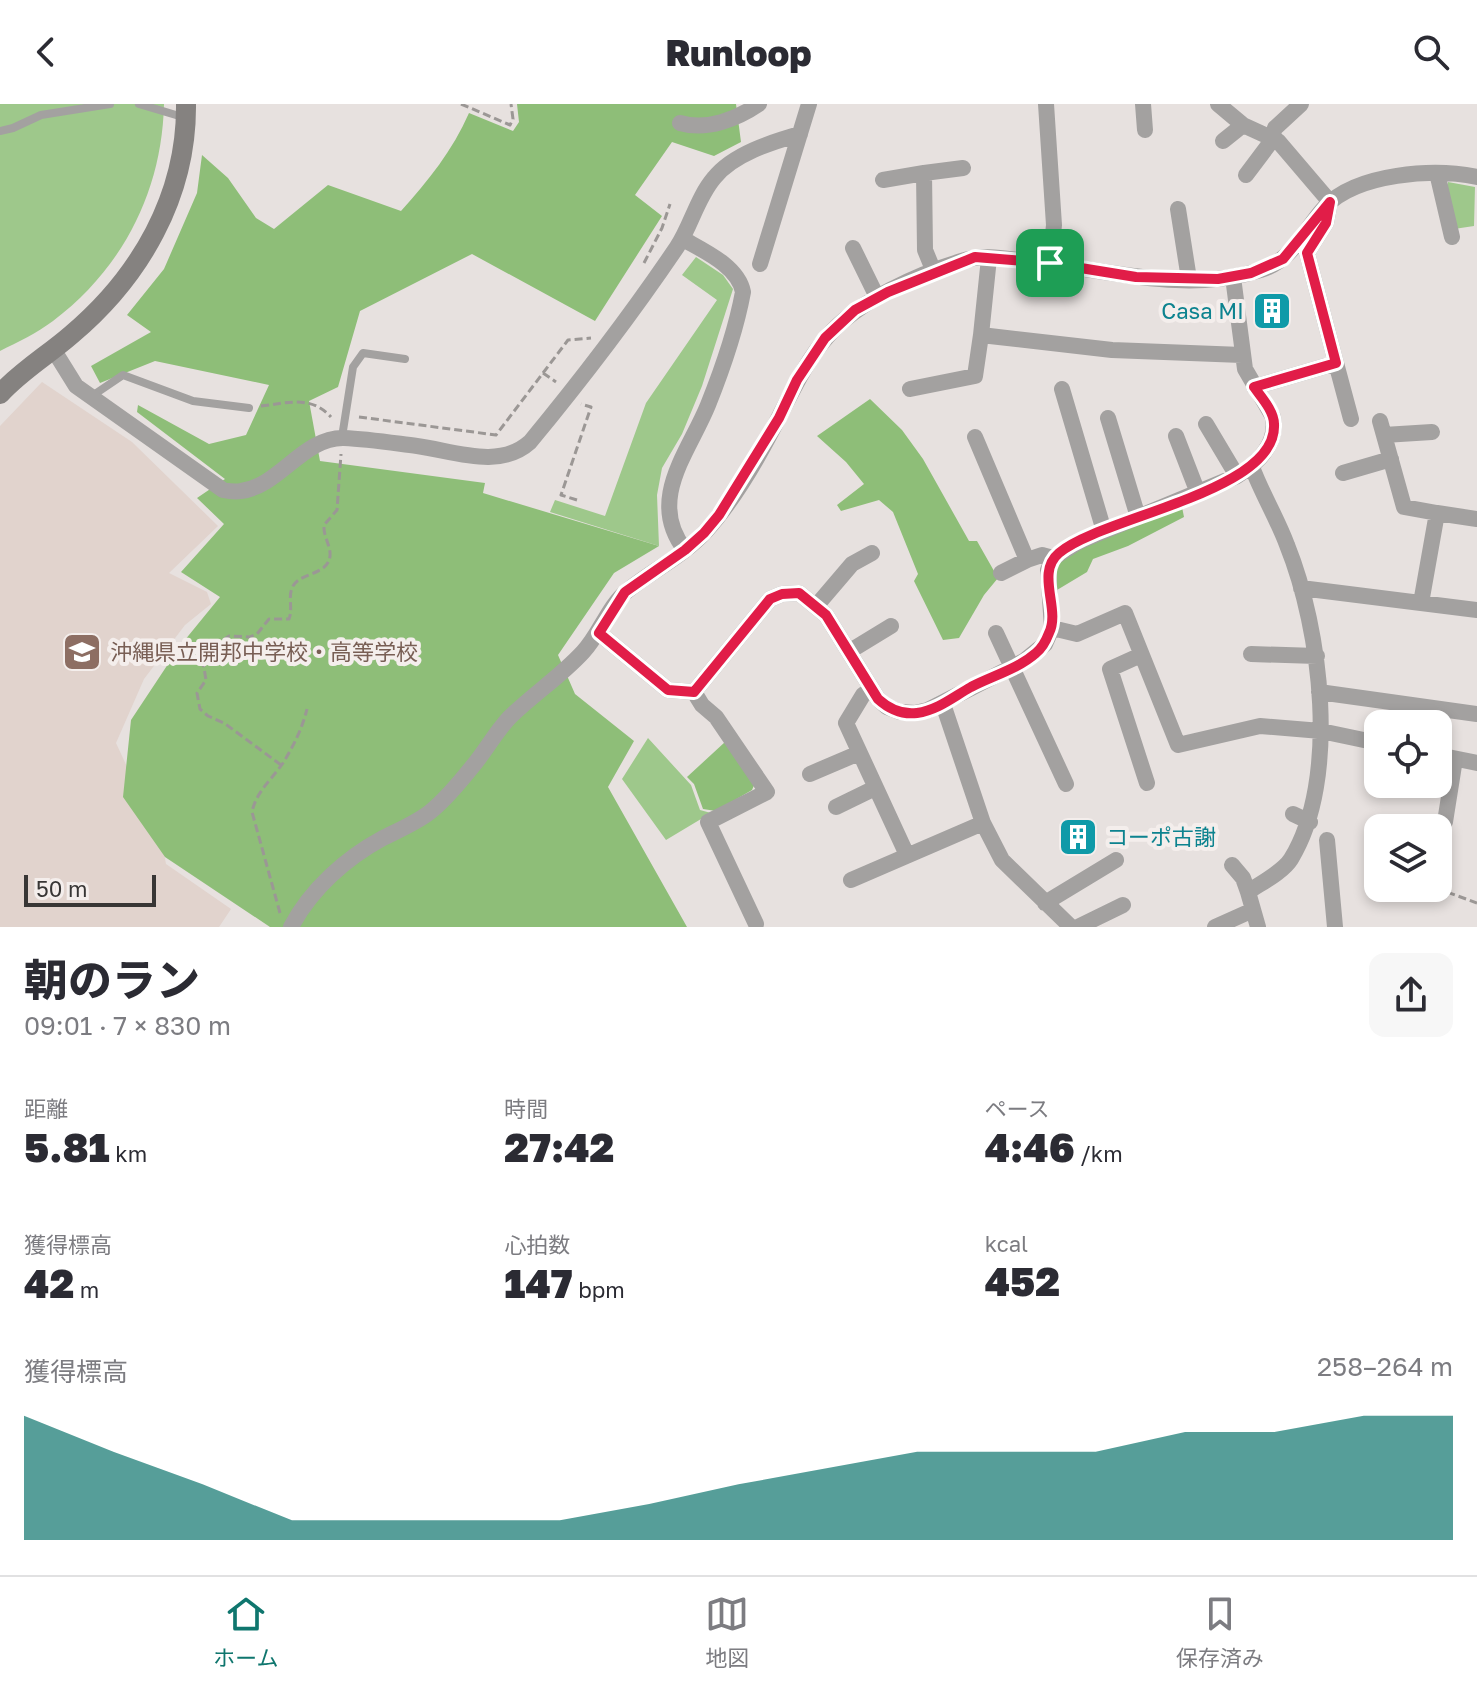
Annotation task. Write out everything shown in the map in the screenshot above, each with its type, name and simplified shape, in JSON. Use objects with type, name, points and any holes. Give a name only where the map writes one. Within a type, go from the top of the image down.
[{"type":"street","points":[[680,123],[718,123],[759,104]]},
{"type":"street","points":[[760,264],[809,104]]},
{"type":"street","points":[[1046,104],[1054,225],[1050,263]]},
{"type":"street","points":[[1143,104],[1145,130]]},
{"type":"street","points":[[1218,104],[1259,135],[1270,136],[1291,155],[1330,202]]},
{"type":"street","points":[[1246,175],[1270,143],[1270,136],[1282,119],[1301,104]]},
{"type":"street","points":[[0,394],[111,297],[148,247],[178,177],[186,111]]},
{"type":"street","points":[[1223,141],[1243,125]]},
{"type":"street","points":[[53,349],[76,386],[223,490],[241,491],[261,484],[315,446],[343,433],[464,456],[506,455],[530,442],[628,320],[683,239],[713,178],[726,166],[781,139],[800,134]]},
{"type":"street","points":[[883,180],[963,168]]},
{"type":"street","points":[[924,173],[925,250],[934,272]]},
{"type":"street","points":[[1437,173],[1452,237]]},
{"type":"street","points":[[291,927],[312,895],[332,875],[379,840],[431,811],[472,767],[507,720],[567,668],[599,633],[625,592],[704,533],[737,489],[779,418],[797,380],[825,338],[855,310],[877,297],[965,260],[989,258],[1050,263],[1136,277],[1233,277],[1268,268],[1283,259],[1330,202],[1351,190],[1385,178],[1437,173],[1477,177]]},
{"type":"street","points":[[1330,202],[1326,223],[1307,253],[1351,419]]},
{"type":"street","points":[[1178,209],[1189,279]]},
{"type":"street","points":[[683,239],[729,269],[741,284],[743,292],[714,389],[672,481],[671,519],[685,550]]},
{"type":"street","points":[[853,248],[877,297]]},
{"type":"street","points":[[910,389],[975,376],[989,258]]},
{"type":"street","points":[[694,692],[770,599],[791,592],[799,593],[817,605],[850,651],[871,689],[887,707],[900,712],[915,713],[943,704],[1036,653],[1045,644],[1052,628],[1048,570],[1053,558],[1064,549],[1104,531],[1245,472],[1270,445],[1275,426],[1273,417],[1254,387],[1242,355],[1233,277]]},
{"type":"street","points":[[981,335],[1112,350],[1242,355]]},
{"type":"street","points":[[1254,387],[1336,363]]},
{"type":"street","points":[[1062,389],[1104,531]]},
{"type":"street","points":[[1108,418],[1138,517]]},
{"type":"street","points":[[1206,424],[1263,497],[1287,545],[1317,656],[1321,731],[1310,822],[1289,862],[1248,892]]},
{"type":"street","points":[[1432,432],[1382,428],[1404,507],[1477,519]]},
{"type":"street","points":[[1176,436],[1198,493]]},
{"type":"street","points":[[975,437],[1027,560]]},
{"type":"street","points":[[1343,473],[1391,459]]},
{"type":"street","points":[[1421,603],[1437,513]]},
{"type":"street","points":[[817,605],[852,564],[872,553]]},
{"type":"street","points":[[1001,573],[1042,555],[1053,558]]},
{"type":"street","points":[[1301,588],[1477,610]]},
{"type":"street","points":[[1052,628],[1077,634],[1125,613],[1178,745],[1260,726],[1321,731],[1364,740]]},
{"type":"street","points":[[850,651],[891,626]]},
{"type":"street","points":[[599,633],[668,690],[694,692]]},
{"type":"street","points":[[996,633],[1066,784]]},
{"type":"street","points":[[1251,654],[1317,656]]},
{"type":"street","points":[[1141,655],[1110,669],[1147,783]]},
{"type":"street","points":[[871,689],[863,695],[846,723],[907,855]]},
{"type":"street","points":[[694,692],[773,790],[708,822],[756,924]]},
{"type":"street","points":[[1319,692],[1477,714]]},
{"type":"street","points":[[943,704],[983,823],[1002,860],[1066,926],[1123,905]]},
{"type":"street","points":[[810,774],[859,753]]},
{"type":"street","points":[[1452,758],[1477,763]]},
{"type":"street","points":[[836,807],[875,788]]},
{"type":"street","points":[[1293,814],[1310,822]]},
{"type":"street","points":[[851,880],[983,823]]},
{"type":"street","points":[[1327,840],[1335,927]]},
{"type":"street","points":[[1045,903],[1116,860]]},
{"type":"street","points":[[1232,865],[1243,878],[1258,927]]},
{"type":"street","points":[[1215,927],[1253,910]]},
{"type":"lane","points":[[0,131],[41,115],[110,104]]},
{"type":"lane","points":[[139,104],[186,111]]},
{"type":"lane","points":[[343,433],[353,367],[363,353],[405,359]]},
{"type":"lane","points":[[91,396],[123,375],[193,401],[249,408]]},
{"type":"path","points":[[461,104],[510,125],[513,119],[511,104]]},
{"type":"path","points":[[639,270],[662,228],[670,204]]},
{"type":"path","points":[[343,433],[356,430],[359,417],[496,435],[568,340],[601,337]]},
{"type":"path","points":[[566,399],[591,407],[561,495],[577,500]]},
{"type":"path","points":[[249,408],[304,402],[322,407],[343,433],[337,510],[324,525],[330,554],[328,562],[322,569],[296,582],[291,589],[289,619],[269,619],[257,634],[250,637],[229,636],[209,650],[203,662],[206,680],[197,693],[200,709],[208,716],[224,723],[281,765]]},
{"type":"path","points":[[280,913],[252,812],[254,799],[300,735],[307,709]]},
{"type":"path","points":[[1452,894],[1477,903]]},
{"type":"shaded area","name":"沖縄県立開邦中学校・高等学校","points":[[42,382],[132,442],[218,526],[169,573],[207,592],[211,604],[185,625],[144,679],[116,743],[162,842],[166,864],[231,909],[219,927],[0,927],[0,426]]},
{"type":"green space","points":[[0,104],[164,104],[156,167],[134,225],[118,252],[100,277],[53,321],[0,351]]},
{"type":"green space","points":[[517,104],[736,104],[741,142],[714,156],[672,142],[635,195],[662,216],[595,321],[472,254],[360,311],[338,387],[309,401],[320,461],[485,483],[483,493],[659,546],[614,573],[558,655],[575,694],[634,741],[608,787],[687,927],[270,927],[165,857],[123,797],[131,720],[180,646],[220,597],[181,572],[224,524],[197,498],[225,479],[137,412],[138,405],[209,444],[246,435],[269,385],[155,361],[100,383],[91,366],[151,332],[127,315],[164,269],[197,193],[202,155],[228,178],[256,218],[274,229],[328,185],[401,211],[439,165],[469,113],[513,131],[519,122]]},
{"type":"green space","points":[[1448,182],[1475,187],[1474,226],[1454,229]]},
{"type":"green space","points":[[696,257],[723,275],[733,289],[702,386],[682,434],[662,468],[657,495],[659,546],[550,512],[555,500],[605,516],[646,403],[717,300],[682,275]]},
{"type":"green space","points":[[870,399],[902,430],[923,459],[969,541],[977,541],[998,578],[984,595],[959,638],[943,640],[914,581],[918,574],[893,512],[879,500],[841,511],[837,505],[864,484],[846,462],[817,436]]},
{"type":"green space","points":[[1182,507],[1184,517],[1128,546],[1093,559],[1087,572],[1057,590],[1057,564],[1078,548]]},
{"type":"green space","points":[[648,738],[691,785],[700,810],[711,813],[666,840],[622,779]]},
{"type":"green space","points":[[725,742],[755,783],[752,790],[716,811],[703,809],[694,784],[687,777]]},
{"type":"place","name":"Casa MI","points":[[1272,311]]},
{"type":"place","name":"沖縄県立開邦中学校・高等学校","points":[[82,652]]},
{"type":"place","name":"コーポ古謝","points":[[1078,837]]},
{"type":"route","points":[[1330,202],[1326,223],[1307,253],[1336,363],[1254,387],[1273,417],[1275,426],[1270,445],[1252,467],[1219,485],[1064,549],[1053,558],[1048,570],[1052,628],[1045,644],[1024,661],[928,710],[900,712],[878,699],[826,615],[799,593],[791,592],[770,599],[694,692],[668,690],[599,633],[625,592],[685,550],[719,515],[779,418],[797,380],[839,323],[855,310],[888,292],[975,257],[1050,263],[1136,277],[1233,277],[1268,268],[1283,259],[1330,202]]}]
